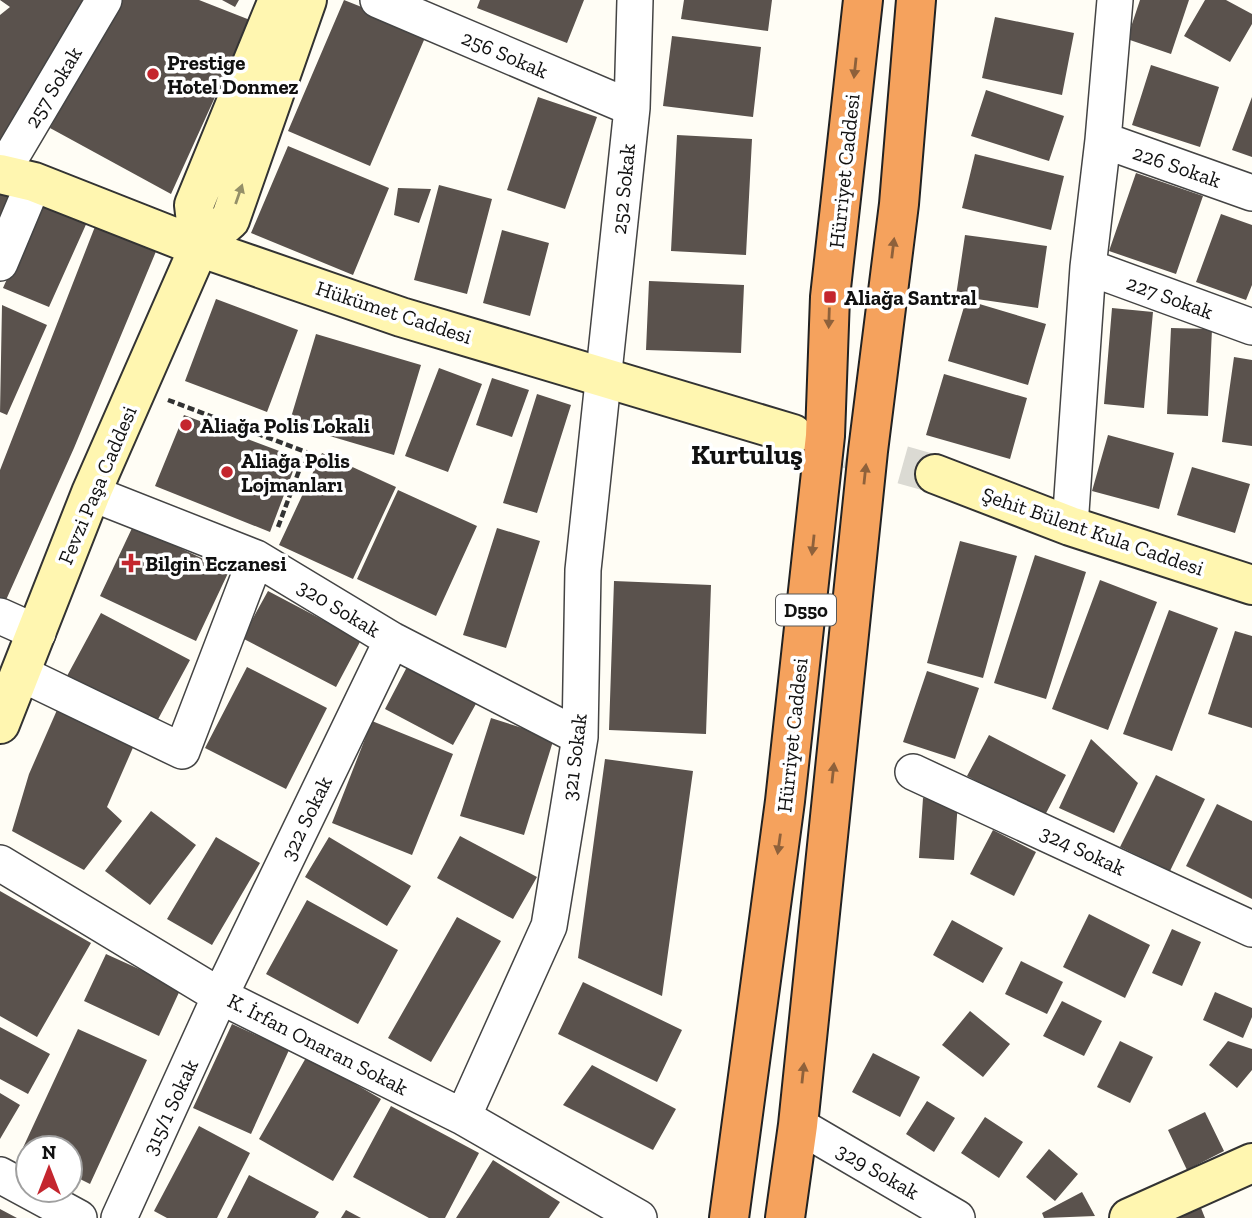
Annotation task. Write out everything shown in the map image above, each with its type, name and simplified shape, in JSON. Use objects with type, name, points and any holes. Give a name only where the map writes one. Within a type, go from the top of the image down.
[{"type":"highway","name":"Hürriyet Caddesi","points":[[729,1218],[785,801],[803,639],[825,436],[830,298],[863,0]]},
{"type":"highway","name":"D550","points":[[788,1208],[868,451],[899,204],[916,0]]},
{"type":"street","name":"257 Sokak","points":[[0,263],[12,177],[104,0]]},
{"type":"street","points":[[199,247],[194,205],[278,0]]},
{"type":"street","name":"Fevzi Paşa Caddesi","points":[[0,724],[91,493],[199,247],[230,220],[307,0]]},
{"type":"street","name":"256 Sokak","points":[[378,0],[632,108]]},
{"type":"street","name":"252 Sokak","points":[[604,378],[632,108],[635,0]]},
{"type":"street","points":[[1070,526],[1088,267],[1103,140],[1115,0]]},
{"type":"street","name":"226 Sokak","points":[[1103,140],[1252,192]]},
{"type":"street","name":"Hükümet Caddesi","points":[[12,177],[199,247],[401,317],[793,434]]},
{"type":"street","name":"227 Sokak","points":[[1088,267],[1252,327]]},
{"type":"street","name":"321 Sokak","points":[[463,1117],[548,926],[580,737],[583,570],[604,378]]},
{"type":"street","name":"Şehit Bülent Kula Caddesi","points":[[935,474],[1070,526],[1252,585]]},
{"type":"street","name":"320 Sokak","points":[[91,493],[256,558],[392,640],[580,737]]},
{"type":"street","points":[[20,673],[182,751],[256,558]]},
{"type":"street","points":[[0,615],[38,633]]},
{"type":"street","name":"322 Sokak","points":[[220,996],[392,640]]},
{"type":"street","name":"324 Sokak","points":[[913,772],[1252,929]]},
{"type":"street","name":"K. İrfan Onaran Sokak","points":[[0,863],[220,996],[463,1117],[639,1218]]},
{"type":"street","name":"315/1 Sokak","points":[[119,1218],[220,996]]},
{"type":"street","name":"329 Sokak","points":[[798,1125],[957,1218]]},
{"type":"street","points":[[1129,1218],[1252,1163]]},
{"type":"street","points":[[0,1175],[79,1218]]},
{"type":"path","points":[[137,389],[306,452],[278,527]]},
{"type":"building","points":[[0,0],[96,0],[0,149],[0,15],[10,7]]},
{"type":"building","name":"Prestige Hotel Donmez","points":[[121,0],[199,0],[250,20],[171,194],[50,128]]},
{"type":"building","points":[[222,0],[239,0],[235,7]]},
{"type":"building","points":[[344,0],[427,33],[370,166],[288,131]]},
{"type":"building","points":[[480,0],[584,0],[567,43],[477,8]]},
{"type":"building","points":[[684,0],[772,0],[768,31],[681,19]]},
{"type":"building","points":[[1140,0],[1189,0],[1171,54],[1127,39]]},
{"type":"building","points":[[1205,0],[1226,0],[1252,14],[1252,24],[1230,62],[1184,36]]},
{"type":"building","points":[[995,17],[1074,33],[1062,95],[982,78]]},
{"type":"building","points":[[672,36],[761,47],[753,117],[663,106]]},
{"type":"building","points":[[1151,65],[1219,87],[1200,147],[1132,125]]},
{"type":"building","points":[[986,90],[1064,116],[1049,161],[971,136]]},
{"type":"building","points":[[538,97],[597,117],[565,209],[507,190]]},
{"type":"building","points":[[1252,97],[1252,157],[1232,150]]},
{"type":"building","points":[[677,135],[752,139],[746,255],[671,251]]},
{"type":"building","points":[[288,146],[389,188],[353,275],[251,233]]},
{"type":"building","points":[[975,154],[1064,176],[1051,230],[962,208]]},
{"type":"building","points":[[1136,173],[1203,196],[1176,274],[1109,251]]},
{"type":"building","points":[[439,185],[492,199],[467,294],[414,280]]},
{"type":"building","points":[[0,187],[22,194],[0,245]]},
{"type":"building","points":[[398,188],[431,189],[419,223],[394,215]]},
{"type":"building","points":[[42,199],[88,220],[49,307],[3,288]]},
{"type":"building","points":[[1221,214],[1252,225],[1252,285],[1246,300],[1196,282]]},
{"type":"building","points":[[96,224],[157,249],[74,448],[6,600],[0,597],[0,470]]},
{"type":"building","points":[[502,230],[549,243],[530,316],[483,303]]},
{"type":"building","points":[[965,235],[1047,246],[1038,308],[956,296]]},
{"type":"building","points":[[649,281],[744,285],[741,353],[646,350]]},
{"type":"building","points":[[216,299],[298,330],[267,412],[185,381]]},
{"type":"building","points":[[966,300],[1046,324],[1028,385],[948,361]]},
{"type":"building","points":[[2,305],[47,325],[7,415],[0,412]]},
{"type":"building","points":[[1112,308],[1153,312],[1144,408],[1104,404]]},
{"type":"building","points":[[1171,328],[1212,329],[1208,416],[1167,414]]},
{"type":"building","points":[[316,334],[421,365],[394,455],[289,424]]},
{"type":"building","points":[[1234,357],[1252,360],[1252,446],[1222,442]]},
{"type":"building","points":[[439,368],[482,384],[448,472],[405,456]]},
{"type":"building","points":[[944,374],[1027,398],[1010,459],[926,435]]},
{"type":"building","points":[[492,378],[529,390],[512,437],[476,425]]},
{"type":"building","points":[[537,394],[571,405],[537,513],[503,503]]},
{"type":"building","name":"Aliağa Polis Lojmanları","points":[[184,415],[298,458],[270,532],[155,486]]},
{"type":"building","points":[[1108,435],[1174,453],[1159,509],[1092,491]]},
{"type":"building","points":[[322,453],[396,487],[353,579],[279,545]]},
{"type":"building","points":[[1192,467],[1250,484],[1235,533],[1177,515]]},
{"type":"building","points":[[398,490],[477,526],[436,616],[357,579]]},
{"type":"building","points":[[133,526],[229,571],[196,641],[100,596]]},
{"type":"building","points":[[497,528],[540,541],[506,648],[463,635]]},
{"type":"building","points":[[960,541],[1017,556],[983,678],[927,663]]},
{"type":"building","points":[[1035,555],[1086,572],[1046,699],[994,683]]},
{"type":"building","points":[[1100,580],[1157,602],[1108,730],[1052,709]]},
{"type":"building","points":[[614,581],[711,585],[706,734],[609,730]]},
{"type":"building","points":[[268,591],[361,640],[336,687],[242,638]]},
{"type":"building","points":[[1169,610],[1218,628],[1172,751],[1123,734]]},
{"type":"building","points":[[101,613],[190,660],[156,723],[67,676]]},
{"type":"building","points":[[1235,631],[1252,636],[1252,728],[1208,714]]},
{"type":"building","points":[[408,665],[477,702],[453,745],[385,709]]},
{"type":"building","points":[[247,667],[327,708],[286,789],[205,748]]},
{"type":"building","points":[[927,671],[979,688],[955,759],[903,742]]},
{"type":"building","points":[[57,710],[135,743],[107,807],[122,821],[84,870],[12,831],[29,774]]},
{"type":"building","points":[[491,718],[554,738],[524,835],[460,816]]},
{"type":"building","points":[[372,721],[453,754],[412,855],[332,823]]},
{"type":"building","points":[[989,735],[1066,775],[1044,817],[967,776]]},
{"type":"building","points":[[1091,739],[1138,783],[1114,833],[1059,808]]},
{"type":"building","points":[[605,759],[693,771],[662,996],[578,958]]},
{"type":"building","points":[[1156,775],[1205,799],[1170,871],[1120,847]]},
{"type":"building","points":[[923,798],[958,801],[954,860],[919,858]]},
{"type":"building","points":[[1217,804],[1252,821],[1252,899],[1186,866]]},
{"type":"building","points":[[151,811],[196,845],[150,905],[105,871]]},
{"type":"building","points":[[993,830],[1036,852],[1014,896],[970,874]]},
{"type":"building","points":[[460,836],[537,877],[513,919],[437,878]]},
{"type":"building","points":[[216,837],[260,863],[212,945],[167,919]]},
{"type":"building","points":[[329,837],[411,886],[387,926],[305,877]]},
{"type":"building","points":[[0,891],[91,943],[37,1037],[0,1016]]},
{"type":"building","points":[[307,900],[398,950],[358,1024],[266,974]]},
{"type":"building","points":[[1089,914],[1150,945],[1125,998],[1063,967]]},
{"type":"building","points":[[457,917],[501,941],[431,1062],[388,1038]]},
{"type":"building","points":[[952,920],[1003,948],[983,983],[933,955]]},
{"type":"building","points":[[1172,929],[1201,942],[1182,986],[1152,973]]},
{"type":"building","points":[[106,954],[181,988],[159,1036],[84,1001]]},
{"type":"building","points":[[1021,961],[1063,982],[1047,1014],[1005,994]]},
{"type":"building","points":[[583,982],[682,1030],[657,1082],[558,1034]]},
{"type":"building","points":[[1215,992],[1252,1008],[1252,1017],[1243,1038],[1203,1020]]},
{"type":"building","points":[[1062,1001],[1102,1021],[1084,1056],[1043,1036]]},
{"type":"building","points":[[970,1011],[1010,1044],[983,1077],[942,1045]]},
{"type":"building","points":[[232,1024],[289,1050],[251,1134],[193,1108]]},
{"type":"building","points":[[0,1027],[50,1054],[28,1094],[0,1079]]},
{"type":"building","points":[[78,1029],[147,1060],[90,1184],[84,1181],[84,1134],[29,1134]]},
{"type":"building","points":[[1120,1041],[1153,1057],[1130,1103],[1097,1087]]},
{"type":"building","points":[[1228,1041],[1252,1049],[1252,1070],[1237,1088],[1209,1065]]},
{"type":"building","points":[[873,1053],[920,1077],[900,1117],[852,1092]]},
{"type":"building","points":[[307,1056],[381,1099],[333,1181],[259,1139]]},
{"type":"building","points":[[592,1065],[676,1109],[653,1150],[563,1105]]},
{"type":"building","points":[[0,1093],[20,1105],[0,1139]]},
{"type":"building","points":[[927,1101],[955,1118],[934,1152],[906,1134]]},
{"type":"building","points":[[391,1106],[479,1153],[445,1218],[429,1218],[353,1177]]},
{"type":"building","points":[[1205,1112],[1224,1151],[1187,1170],[1168,1130]]},
{"type":"building","points":[[985,1117],[1023,1142],[999,1178],[961,1153]]},
{"type":"building","points":[[199,1126],[250,1153],[217,1218],[167,1218],[154,1211]]},
{"type":"building","points":[[1049,1149],[1078,1174],[1055,1201],[1026,1177]]},
{"type":"building","points":[[493,1160],[560,1202],[549,1218],[456,1218]]},
{"type":"building","points":[[249,1175],[319,1212],[315,1218],[227,1218]]},
{"type":"building","points":[[1082,1192],[1095,1216],[1044,1218],[1042,1213]]},
{"type":"building","points":[[1199,1203],[1205,1218],[1161,1218]]},
{"type":"building","points":[[0,1209],[17,1218],[0,1218]]},
{"type":"building","points":[[346,1210],[361,1218],[341,1218]]},
{"type":"tunnel","points":[[793,434],[935,474]]},
{"type":"place","name":"Prestige Hotel Donmez","points":[[153,74]]},
{"type":"place","name":"Aliağa Santral","points":[[830,297]]},
{"type":"place","name":"Aliağa Polis Lokali","points":[[186,425]]},
{"type":"place","name":"Aliağa Polis Lojmanları","points":[[227,472]]},
{"type":"place","name":"Bilgin Eczanesi","points":[[131,563]]},
{"type":"district","name":"Kurtuluş","points":[[747,454]]}]
